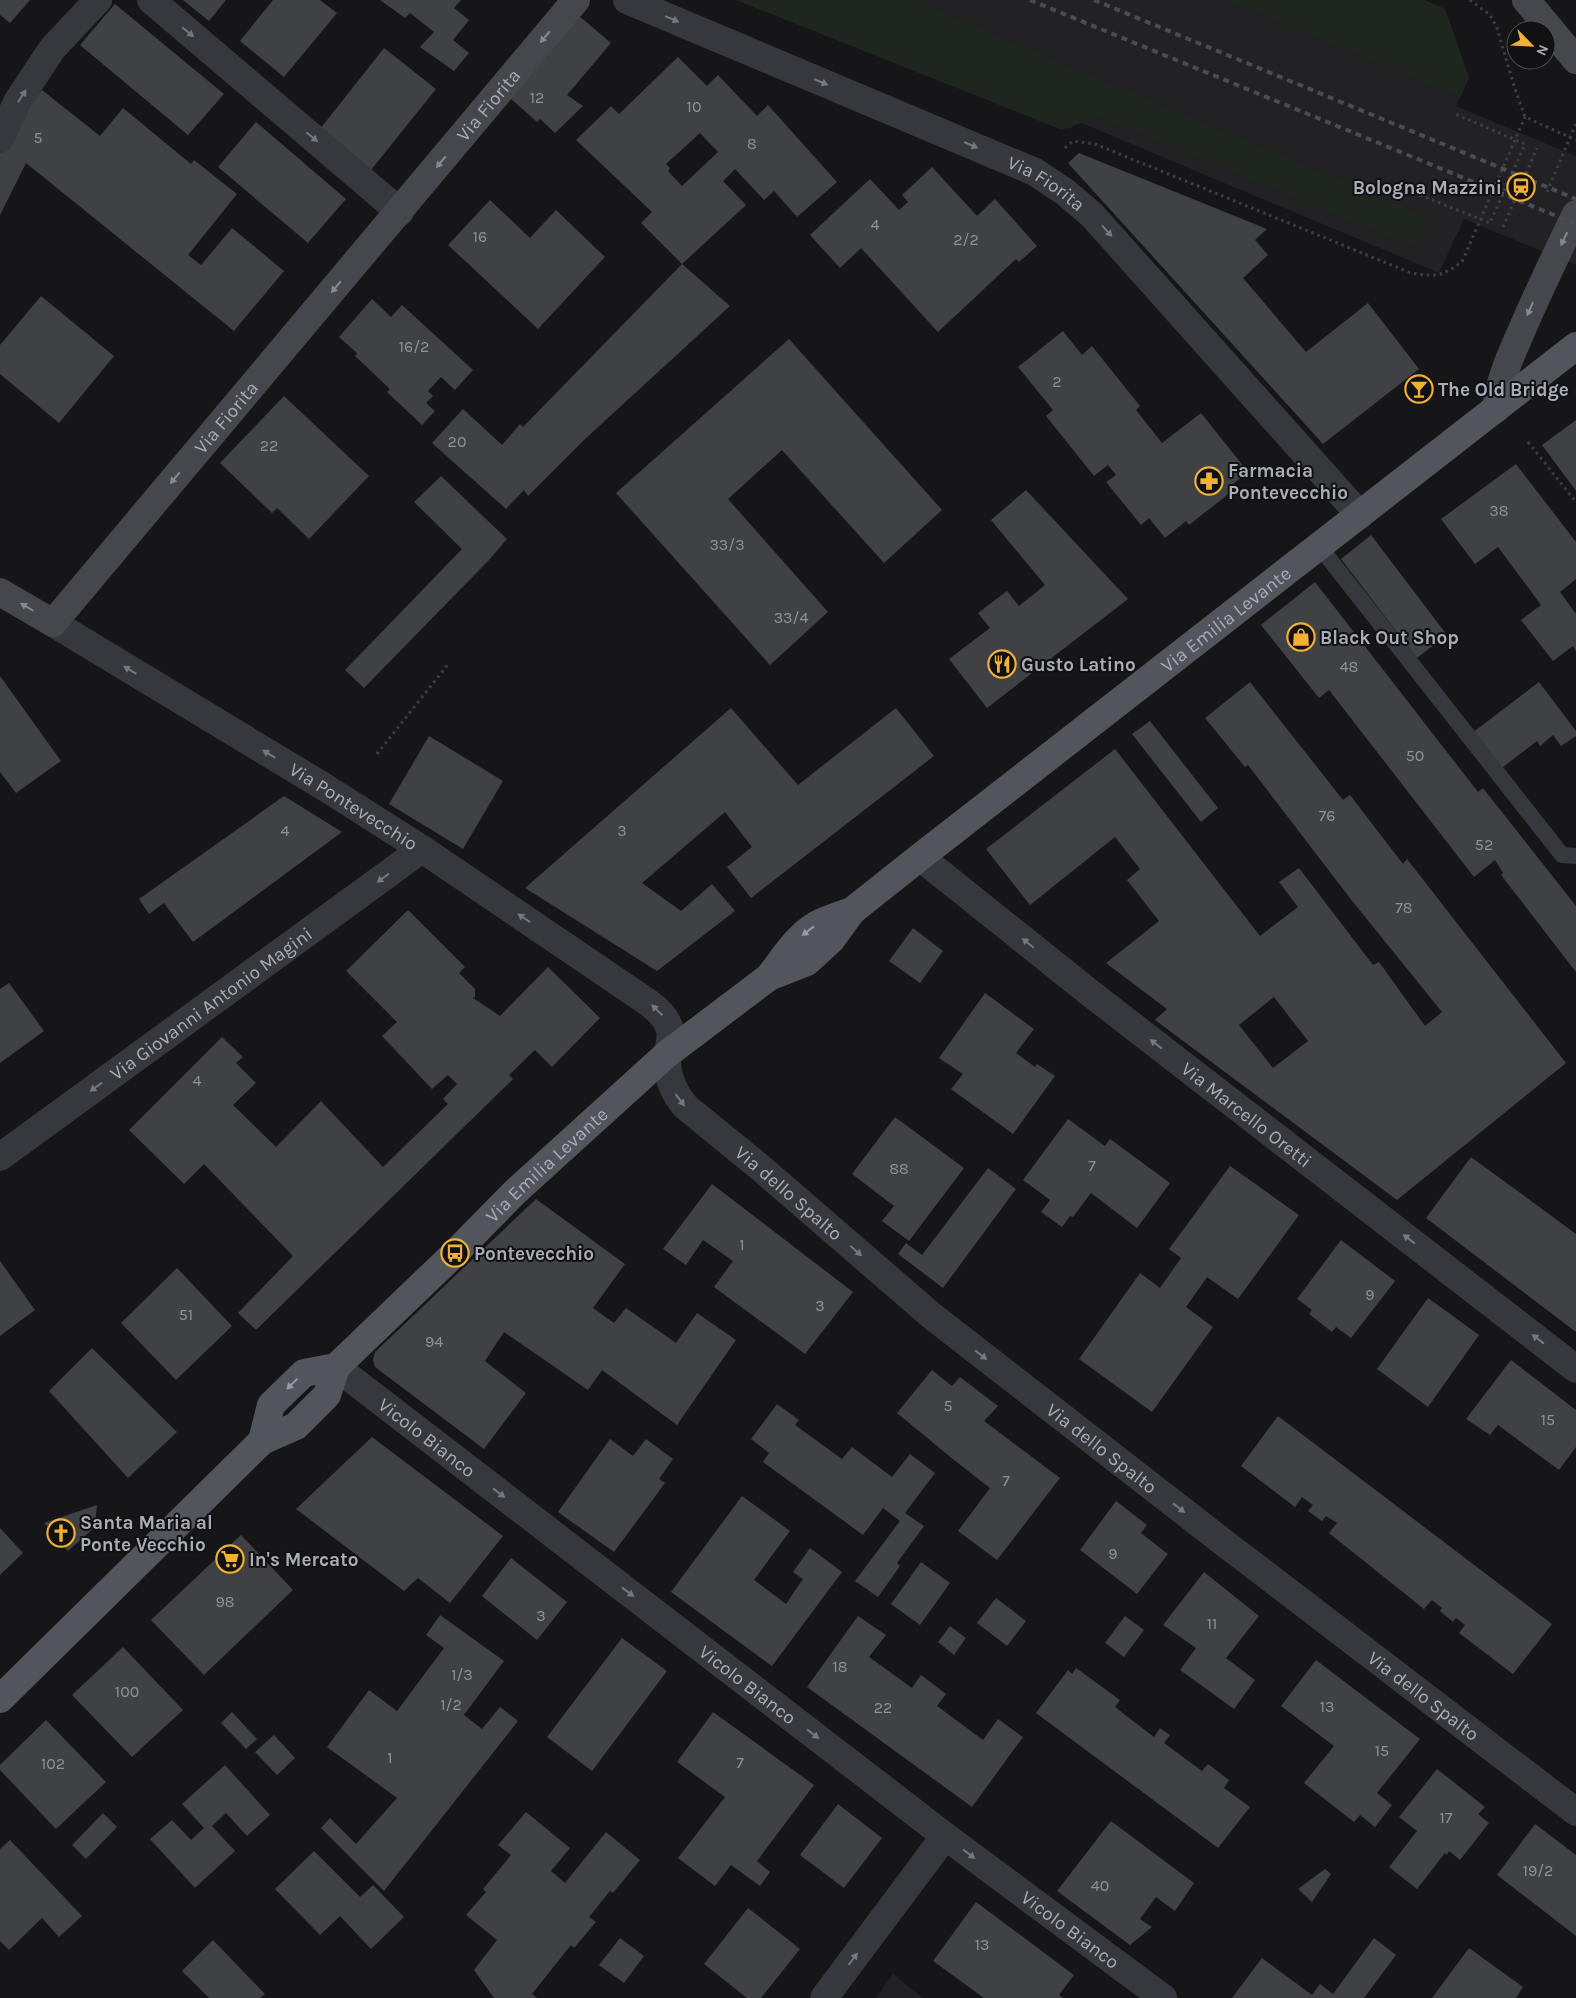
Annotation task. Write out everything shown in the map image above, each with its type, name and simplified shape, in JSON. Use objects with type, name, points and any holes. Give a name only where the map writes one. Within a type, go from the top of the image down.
[{"type":"main road","name":"Via Emilia Levante","points":[[336,1368],[515,1192],[667,1054],[769,977],[793,945],[806,932],[818,924],[852,911],[1576,346]]},
{"type":"main road","points":[[0,1699],[262,1441],[271,1405],[304,1373],[336,1368]]},
{"type":"street","points":[[0,139],[18,102],[52,49],[98,0]]},
{"type":"street","points":[[151,0],[400,212]]},
{"type":"street","name":"Via Fiorita","points":[[53,623],[400,212],[576,0]]},
{"type":"street","name":"Via Fiorita","points":[[627,0],[1035,172],[1065,192],[1092,214],[1360,515]]},
{"type":"street","points":[[1526,0],[1576,60]]},
{"type":"street","points":[[1496,409],[1498,389],[1506,367],[1531,307],[1576,214]]},
{"type":"street","name":"Via Pontevecchio","points":[[0,592],[326,788],[422,849],[649,1003],[663,1014],[670,1029],[671,1043],[667,1054]]},
{"type":"street","name":"Via Giovanni Antonio Magini","points":[[0,1156],[422,849]]},
{"type":"street","name":"Via Marcello Oretti","points":[[920,857],[1090,993],[1576,1369]]},
{"type":"street","name":"Via dello Spalto","points":[[667,1054],[672,1086],[676,1097],[686,1107],[762,1169],[932,1316],[1576,1812]]},
{"type":"street","name":"Vicolo Bianco","points":[[336,1368],[945,1836],[1162,1998]]},
{"type":"street","points":[[824,1998],[945,1836]]},
{"type":"lane","points":[[1319,546],[1562,855],[1576,856]]},
{"type":"path","points":[[1035,172],[1073,141],[1095,144],[1411,273],[1438,276],[1462,262],[1525,117],[1498,28],[1490,15],[1478,4],[1470,0]]},
{"type":"path","points":[[1420,195],[1490,223],[1525,144],[1453,114]]},
{"type":"path","points":[[1525,117],[1569,139],[1576,140]]},
{"type":"path","points":[[1569,139],[1576,123]]},
{"type":"path","points":[[1503,227],[1537,148]]},
{"type":"path","points":[[1508,181],[1520,186]]},
{"type":"path","points":[[1528,442],[1576,502]]},
{"type":"path","points":[[377,754],[450,663]]},
{"type":"shaded area","points":[[736,0],[1424,0],[1445,9],[1469,78],[1456,106],[1576,156],[1576,265],[1464,219],[1439,273],[1079,122],[1071,128],[1060,129]]},
{"type":"shaded area","points":[[736,0],[912,0],[1428,217],[1414,247],[1100,117],[1060,129]]},
{"type":"shaded area","points":[[1227,0],[1424,0],[1445,9],[1469,78],[1460,97]]},
{"type":"shaded area","points":[[893,1974],[923,1998],[876,1998]]},
{"type":"building","points":[[0,0],[30,0],[10,23],[0,15]]},
{"type":"building","points":[[183,0],[226,0],[209,21]]},
{"type":"building","points":[[273,0],[320,0],[337,13],[284,77],[240,41]]},
{"type":"building","points":[[380,0],[461,0],[454,8],[469,20],[453,40],[469,53],[454,71],[420,47],[434,32],[410,13],[405,18]]},
{"type":"building","points":[[115,4],[224,94],[188,135],[80,45]]},
{"type":"building","points":[[578,15],[611,43],[567,95],[583,106],[555,133],[540,119],[537,122],[510,98]]},
{"type":"building","points":[[384,48],[436,89],[371,170],[320,129]]},
{"type":"building","points":[[678,57],[707,86],[718,75],[757,116],[768,105],[837,182],[797,217],[774,191],[764,200],[735,169],[723,181],[746,205],[682,264],[641,223],[652,212],[576,140],[611,106],[619,114]],"holes":[[[700,133],[718,152],[682,186],[668,171],[670,168],[666,164]]]},
{"type":"building","points":[[42,90],[100,136],[123,108],[191,164],[194,160],[237,194],[188,255],[201,265],[232,228],[284,271],[234,331],[26,163],[0,215],[0,146]]},
{"type":"building","points":[[256,122],[346,199],[308,243],[218,167]]},
{"type":"building","points":[[1079,153],[1267,229],[1255,240],[1268,255],[1243,278],[1306,352],[1368,303],[1419,369],[1323,444],[1068,163]]},
{"type":"building","points":[[932,167],[977,216],[995,199],[1037,246],[1019,262],[1016,259],[938,332],[861,248],[840,268],[810,235],[870,179],[899,210],[908,202],[902,195]]},
{"type":"building","points":[[490,200],[530,238],[556,210],[605,257],[538,329],[448,245]]},
{"type":"building","points":[[682,264],[730,306],[584,440],[528,496],[524,490],[506,509],[432,443],[463,409],[502,445],[520,424],[523,427]]},
{"type":"building","points":[[41,296],[114,356],[59,423],[0,374],[0,345]]},
{"type":"building","points":[[372,299],[391,317],[402,305],[473,370],[455,390],[441,377],[428,391],[433,396],[426,403],[435,411],[422,425],[387,392],[390,389],[355,356],[357,353],[339,337]]},
{"type":"building","points":[[1063,331],[1082,355],[1092,346],[1140,406],[1136,410],[1162,443],[1201,413],[1248,472],[1228,488],[1231,492],[1189,525],[1186,521],[1165,538],[1149,518],[1141,525],[1106,482],[1116,475],[1108,465],[1094,476],[1046,416],[1053,410],[1018,367]]},
{"type":"building","points":[[789,339],[942,510],[884,563],[782,450],[728,499],[828,612],[770,665],[616,493]]},
{"type":"building","points":[[284,396],[369,476],[309,539],[277,508],[272,513],[220,463]]},
{"type":"building","points":[[1576,420],[1576,491],[1542,445]]},
{"type":"building","points":[[1516,464],[1576,542],[1576,579],[1560,592],[1576,614],[1576,651],[1573,646],[1553,661],[1521,620],[1541,605],[1498,547],[1475,564],[1441,519]]},
{"type":"building","points":[[441,476],[507,539],[490,559],[364,688],[345,670],[462,549],[414,502]]},
{"type":"building","points":[[1026,490],[1128,599],[987,708],[949,659],[990,628],[978,613],[1007,591],[1019,606],[1045,585],[991,520]]},
{"type":"building","points":[[1371,535],[1447,635],[1417,658],[1341,559]]},
{"type":"building","points":[[1315,582],[1478,792],[1483,788],[1576,906],[1576,972],[1501,875],[1503,873],[1495,860],[1474,877],[1329,690],[1319,698],[1261,625]]},
{"type":"building","points":[[0,676],[61,761],[16,793],[0,772]]},
{"type":"building","points":[[1250,682],[1343,800],[1350,795],[1403,864],[1407,859],[1566,1063],[1397,1200],[1155,1020],[1167,1009],[1106,963],[1159,921],[1127,880],[1140,869],[1115,837],[1030,905],[986,849],[1115,749],[1260,936],[1298,907],[1279,882],[1299,868],[1373,965],[1379,962],[1425,1026],[1442,1012],[1353,902],[1248,765],[1245,767],[1205,718]],"holes":[[[1274,997],[1308,1041],[1273,1068],[1239,1025]]]},
{"type":"building","points":[[1539,682],[1576,731],[1576,736],[1561,746],[1553,735],[1540,746],[1537,741],[1499,770],[1472,733]]},
{"type":"building","points":[[731,708],[798,785],[896,708],[934,756],[751,898],[727,867],[752,847],[725,812],[642,883],[681,911],[712,884],[735,911],[657,971],[525,888]]},
{"type":"building","points":[[1150,721],[1218,808],[1201,822],[1132,734]]},
{"type":"building","points":[[429,736],[503,781],[463,849],[389,804]]},
{"type":"building","points":[[284,796],[342,832],[193,942],[164,903],[149,914],[139,899]]},
{"type":"building","points":[[408,910],[465,967],[459,973],[475,989],[475,997],[473,998],[500,1016],[548,967],[600,1018],[552,1067],[535,1050],[509,1075],[513,1079],[256,1330],[238,1313],[293,1256],[204,1164],[184,1184],[129,1130],[222,1037],[243,1057],[236,1063],[256,1083],[233,1105],[276,1147],[321,1101],[383,1167],[448,1104],[443,1099],[457,1084],[448,1075],[432,1089],[382,1036],[397,1022],[346,971]]},
{"type":"building","points":[[913,928],[943,951],[920,983],[889,961]]},
{"type":"building","points":[[9,983],[44,1031],[0,1063],[0,989]]},
{"type":"building","points":[[985,993],[1034,1029],[1016,1053],[1035,1067],[1037,1064],[1055,1076],[1013,1134],[951,1089],[963,1074],[939,1058]]},
{"type":"building","points":[[895,1117],[964,1168],[909,1241],[882,1221],[894,1206],[852,1174]]},
{"type":"building","points":[[1068,1119],[1105,1146],[1110,1139],[1170,1183],[1137,1228],[1091,1193],[1073,1217],[1070,1216],[1062,1227],[1041,1212],[1050,1200],[1023,1180]]},
{"type":"building","points":[[1471,1157],[1576,1234],[1576,1332],[1426,1218]]},
{"type":"building","points":[[1230,1166],[1299,1215],[1238,1299],[1207,1277],[1186,1307],[1213,1327],[1152,1412],[1079,1359],[1140,1273],[1160,1288],[1181,1258],[1169,1249]]},
{"type":"building","points":[[988,1168],[1016,1189],[943,1288],[898,1254],[906,1243],[922,1255]]},
{"type":"building","points":[[712,1184],[853,1292],[805,1354],[714,1287],[733,1261],[703,1240],[686,1265],[663,1249]]},
{"type":"building","points":[[536,1199],[625,1264],[593,1308],[614,1323],[626,1308],[676,1343],[697,1313],[736,1340],[677,1425],[602,1370],[588,1390],[504,1332],[485,1361],[526,1393],[484,1449],[375,1367],[373,1360],[375,1352]]},
{"type":"building","points":[[1341,1240],[1395,1281],[1351,1338],[1336,1327],[1332,1332],[1309,1314],[1312,1310],[1297,1299]]},
{"type":"building","points":[[0,1261],[35,1310],[0,1336]]},
{"type":"building","points":[[177,1268],[232,1326],[176,1380],[121,1323]]},
{"type":"building","points":[[1428,1298],[1479,1335],[1428,1407],[1377,1369]]},
{"type":"building","points":[[92,1348],[177,1432],[128,1478],[49,1391]]},
{"type":"building","points":[[1511,1360],[1576,1410],[1576,1447],[1559,1470],[1498,1425],[1490,1435],[1466,1419]]},
{"type":"building","points":[[932,1370],[952,1386],[960,1377],[998,1406],[984,1421],[1060,1478],[997,1560],[958,1531],[990,1488],[897,1413]]},
{"type":"building","points":[[777,1404],[799,1420],[795,1425],[842,1459],[852,1447],[892,1477],[910,1454],[935,1473],[905,1513],[924,1526],[897,1563],[900,1566],[878,1597],[855,1581],[900,1521],[883,1508],[863,1535],[763,1462],[769,1453],[751,1439]]},
{"type":"building","points":[[1278,1416],[1552,1624],[1513,1674],[1459,1633],[1465,1625],[1456,1618],[1453,1622],[1440,1611],[1442,1608],[1432,1600],[1424,1609],[1329,1533],[1337,1523],[1326,1516],[1322,1521],[1308,1511],[1313,1505],[1302,1497],[1295,1507],[1241,1466]]},
{"type":"building","points":[[372,1437],[503,1536],[450,1603],[418,1578],[404,1591],[296,1509]]},
{"type":"building","points":[[610,1439],[633,1456],[646,1439],[673,1459],[659,1479],[665,1483],[614,1552],[558,1512]]},
{"type":"building","points":[[742,1496],[790,1531],[754,1580],[786,1604],[803,1579],[793,1572],[810,1548],[842,1572],[772,1666],[671,1592]]},
{"type":"building","points":[[1116,1501],[1147,1525],[1141,1533],[1168,1554],[1137,1594],[1080,1550]]},
{"type":"building","points":[[97,1505],[95,1527],[68,1551],[44,1523]]},
{"type":"building","points":[[0,1528],[23,1553],[0,1575]]},
{"type":"building","points":[[241,1535],[293,1590],[204,1675],[151,1620]]},
{"type":"building","points":[[511,1558],[567,1602],[537,1640],[482,1596]]},
{"type":"building","points":[[921,1562],[950,1583],[920,1625],[891,1604]]},
{"type":"building","points":[[1204,1572],[1259,1616],[1226,1658],[1255,1680],[1234,1709],[1180,1670],[1196,1648],[1163,1625]]},
{"type":"building","points":[[996,1598],[1026,1621],[1007,1646],[977,1623]]},
{"type":"building","points":[[440,1615],[504,1661],[464,1715],[482,1729],[500,1707],[518,1721],[384,1891],[321,1828],[330,1818],[356,1844],[397,1798],[327,1747],[369,1690],[397,1711],[444,1648],[426,1635]]},
{"type":"building","points":[[858,1616],[886,1635],[869,1657],[912,1688],[921,1675],[946,1694],[937,1706],[983,1740],[998,1719],[1023,1737],[972,1807],[807,1687]]},
{"type":"building","points":[[1125,1616],[1144,1630],[1124,1657],[1105,1643]]},
{"type":"building","points":[[950,1626],[966,1638],[954,1655],[938,1642]]},
{"type":"building","points":[[622,1638],[667,1671],[592,1771],[547,1737]]},
{"type":"building","points":[[123,1647],[183,1710],[132,1757],[72,1695]]},
{"type":"building","points":[[1316,1660],[1420,1739],[1377,1793],[1392,1805],[1375,1827],[1360,1815],[1354,1822],[1304,1783],[1334,1746],[1281,1706]]},
{"type":"building","points":[[1076,1668],[1120,1700],[1115,1707],[1154,1737],[1160,1728],[1170,1735],[1164,1743],[1202,1771],[1208,1764],[1229,1780],[1224,1788],[1250,1807],[1218,1848],[1036,1713],[1068,1670],[1072,1674]]},
{"type":"building","points":[[232,1712],[257,1739],[246,1749],[221,1723]]},
{"type":"building","points":[[713,1712],[814,1785],[757,1861],[770,1872],[760,1886],[731,1865],[715,1886],[678,1858],[725,1797],[677,1762]]},
{"type":"building","points":[[46,1720],[106,1782],[56,1829],[0,1770],[0,1765]]},
{"type":"building","points":[[274,1735],[295,1758],[277,1775],[255,1752]]},
{"type":"building","points":[[225,1765],[270,1815],[247,1836],[226,1813],[212,1826],[235,1851],[195,1888],[150,1839],[172,1820],[191,1840],[204,1828],[182,1804]]},
{"type":"building","points":[[1437,1769],[1485,1807],[1478,1814],[1489,1823],[1460,1860],[1449,1851],[1447,1855],[1445,1853],[1417,1889],[1389,1867],[1417,1831],[1399,1817]]},
{"type":"building","points":[[838,1804],[882,1838],[844,1888],[800,1855]]},
{"type":"building","points":[[526,1812],[570,1848],[551,1871],[565,1883],[606,1832],[640,1860],[613,1893],[610,1891],[589,1917],[596,1922],[574,1948],[571,1945],[532,1994],[537,1998],[494,1998],[474,1970],[497,1940],[466,1915],[486,1892],[483,1889],[511,1855],[498,1845]]},
{"type":"building","points":[[103,1813],[117,1827],[86,1859],[72,1845]]},
{"type":"building","points":[[1111,1821],[1194,1883],[1175,1911],[1156,1897],[1140,1919],[1152,1927],[1130,1945],[1057,1891]]},
{"type":"building","points":[[1535,1824],[1576,1855],[1576,1936],[1497,1875]]},
{"type":"building","points":[[10,1840],[82,1916],[59,1937],[42,1918],[9,1950],[0,1941],[0,1849]]},
{"type":"building","points":[[314,1851],[360,1897],[373,1885],[404,1917],[371,1949],[340,1916],[320,1935],[275,1889]]},
{"type":"building","points":[[1325,1869],[1331,1874],[1312,1902],[1298,1889]]},
{"type":"building","points":[[976,1902],[1074,1975],[1059,1995],[1063,1998],[984,1998],[933,1961]]},
{"type":"building","points":[[748,1908],[800,1949],[761,1998],[747,1998],[704,1964]]},
{"type":"building","points":[[620,1938],[644,1956],[624,1983],[599,1965]]},
{"type":"building","points":[[1374,1938],[1396,1955],[1364,1998],[1232,1998],[1262,1958],[1312,1995],[1320,1984],[1333,1994]]},
{"type":"building","points":[[213,1940],[265,1994],[260,1998],[209,1998],[182,1971]]},
{"type":"building","points":[[1469,1948],[1523,1987],[1516,1998],[1432,1998]]},
{"type":"railway","points":[[1030,0],[1576,224]]},
{"type":"railway","points":[[1094,0],[1576,199]]},
{"type":"place","name":"Bologna Mazzini","points":[[1521,187]]},
{"type":"place","name":"The Old Bridge","points":[[1419,389]]},
{"type":"place","name":"Farmacia Pontevecchio","points":[[1209,481]]},
{"type":"place","name":"Black Out Shop","points":[[1301,637]]},
{"type":"place","name":"Gusto Latino","points":[[1002,664]]},
{"type":"place","name":"Pontevecchio","points":[[455,1253]]},
{"type":"place","name":"Santa Maria al Ponte Vecchio","points":[[61,1533]]},
{"type":"place","name":"In's Mercato","points":[[230,1559]]}]
